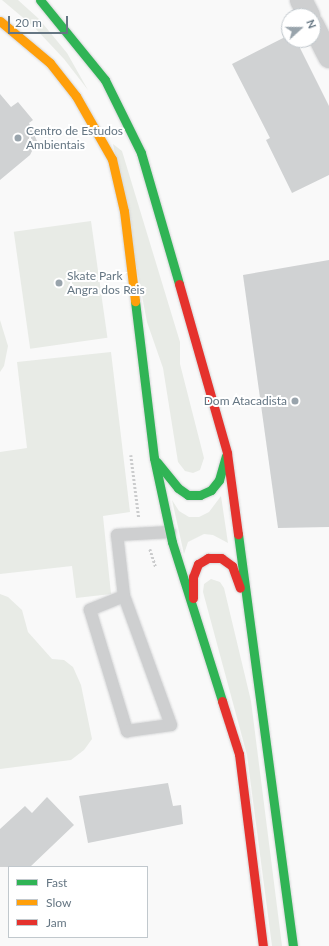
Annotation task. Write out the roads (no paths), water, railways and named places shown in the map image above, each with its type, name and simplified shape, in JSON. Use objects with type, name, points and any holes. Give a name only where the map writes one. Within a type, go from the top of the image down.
[{"type":"main road","points":[[40,0],[105,80],[141,154],[227,453],[292,946]]},
{"type":"main road","points":[[0,21],[45,58],[72,91],[95,125],[112,160],[124,211],[154,458],[170,532],[194,617],[239,754],[263,946]]},
{"type":"main road","points":[[154,458],[178,488],[188,494],[200,495],[212,490],[219,480],[227,453]]},
{"type":"main road","points":[[194,617],[193,577],[198,564],[208,558],[222,558],[232,566],[248,609]]},
{"type":"street","points":[[321,41],[329,57]]},
{"type":"lane","points":[[124,596],[90,610],[127,731],[171,725],[124,596],[117,536],[170,532]]},
{"type":"place","name":"Centro de Estudos Ambientais","points":[[18,138]]},
{"type":"place","name":"Skate Park Angra dos Reis","points":[[59,283]]},
{"type":"place","name":"Dom Atacadista","points":[[295,401]]}]
